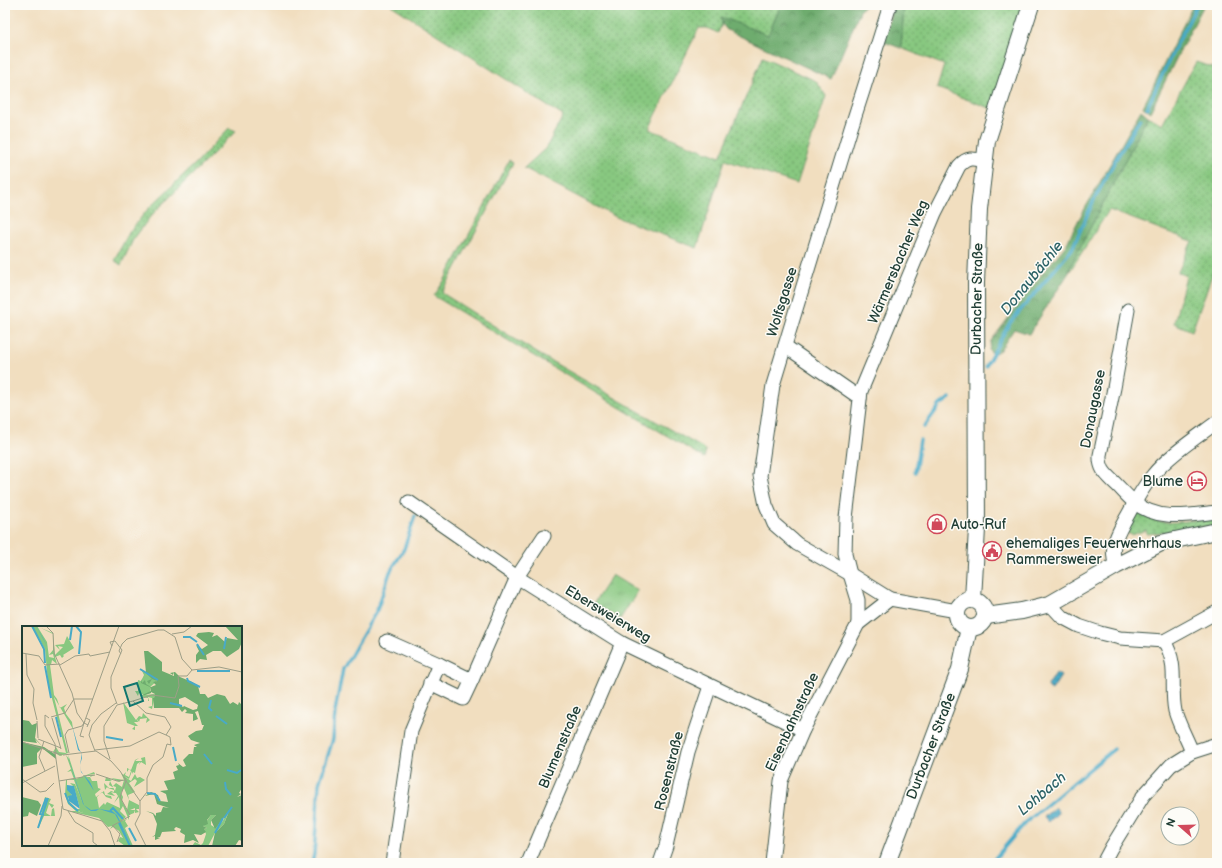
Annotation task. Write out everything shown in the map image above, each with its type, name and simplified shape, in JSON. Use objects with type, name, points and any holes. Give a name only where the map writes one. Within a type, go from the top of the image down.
[{"type":"street","name":"Wolfsgasse","points":[[850,574],[797,544],[774,524],[766,505],[760,476],[773,386],[848,135],[890,5]]},
{"type":"street","name":"Durbacher Straße","points":[[973,599],[976,529],[976,282],[979,209],[987,141],[1031,5]]},
{"type":"street","name":"Wärmersbacher Weg","points":[[850,574],[846,554],[846,518],[861,391],[936,213],[959,166],[964,160],[970,158],[984,160]]},
{"type":"street","name":"Donaugasse","points":[[1128,310],[1100,455],[1100,463],[1103,471],[1134,502]]},
{"type":"street","points":[[785,346],[860,398]]},
{"type":"street","points":[[1116,566],[1113,546],[1117,535],[1134,502],[1153,474],[1172,456],[1217,422]]},
{"type":"street","name":"Ebersweierweg","points":[[409,502],[517,577],[622,643],[803,730]]},
{"type":"street","points":[[1134,502],[1147,510],[1163,515],[1187,516],[1217,512]]},
{"type":"street","points":[[986,616],[1022,611],[1050,604],[1116,566],[1161,543],[1217,532]]},
{"type":"street","points":[[430,683],[463,699],[517,577],[544,536]]},
{"type":"street","points":[[850,574],[890,599],[957,611]]},
{"type":"street","name":"Eisenbahnstraße","points":[[850,574],[858,600],[858,624]]},
{"type":"street","name":"Eisenbahnstraße","points":[[772,863],[781,781],[803,730],[858,624],[890,599]]},
{"type":"street","points":[[973,599],[981,603],[986,611],[986,616],[978,626],[969,628],[961,624],[957,616],[957,611],[961,604],[965,601],[973,599]]},
{"type":"street","points":[[1050,604],[1062,617],[1079,626],[1100,633],[1120,638],[1164,641],[1217,612]]},
{"type":"street","name":"Durbacher Straße","points":[[887,863],[960,669],[969,635],[969,628]]},
{"type":"street","points":[[387,640],[472,680]]},
{"type":"street","points":[[1164,641],[1170,654],[1174,669],[1175,712],[1192,752]]},
{"type":"street","name":"Blumenstraße","points":[[528,863],[622,643]]},
{"type":"street","points":[[392,863],[411,731],[439,664]]},
{"type":"street","name":"Rosenstraße","points":[[660,863],[666,846],[688,752],[710,686]]},
{"type":"street","points":[[1103,863],[1143,796],[1171,765],[1192,752],[1217,744]]},
{"type":"green space","points":[[391,5],[781,5],[768,35],[721,17],[722,24],[718,33],[707,28],[699,28],[649,129],[720,157],[763,57],[816,81],[826,96],[797,184],[725,160],[697,248],[616,217],[524,168],[546,148],[563,116]]},
{"type":"green space","points":[[781,5],[866,5],[861,9],[831,79],[727,30],[722,24],[721,17],[768,35]]},
{"type":"green space","points":[[893,5],[904,5],[901,48],[884,42]]},
{"type":"green space","points":[[904,5],[1024,5],[992,109],[937,88],[944,65],[901,48]]},
{"type":"green space","points":[[1193,5],[1204,5],[1150,112],[1143,107]]},
{"type":"green space","points":[[1196,62],[1217,69],[1217,261],[1192,331],[1174,323],[1186,276],[1178,272],[1192,241],[1109,210],[1068,274],[1071,265],[1148,116],[1162,124]]},
{"type":"green space","points":[[1141,110],[1148,116],[1071,265],[1068,274],[1029,334],[1014,329],[1000,350],[993,354],[989,350],[991,341],[1041,275],[1066,245],[1079,219]]},
{"type":"green space","points":[[229,128],[236,131],[150,217],[133,240],[121,265],[114,260],[130,231],[148,209],[196,163]]},
{"type":"green space","points":[[509,160],[513,163],[442,293],[537,353],[706,450],[704,458],[434,296],[444,281]]},
{"type":"green space","points":[[1137,513],[1164,522],[1183,522],[1217,517],[1217,525],[1147,534],[1146,530],[1132,535],[1127,533],[1126,529],[1131,516]]},
{"type":"green space","points":[[612,575],[638,591],[620,619],[594,603]]},
{"type":"water","points":[[1056,673],[1061,676],[1052,690],[1047,687]]},
{"type":"water","points":[[1055,807],[1059,812],[1049,822],[1044,817]]},
{"type":"waterway","name":"Donaubächle","points":[[1147,108],[1197,5]]},
{"type":"waterway","name":"Donaubächle","points":[[986,366],[1009,324],[1072,249],[1093,202],[1140,119]]},
{"type":"waterway","name":"Donaubächle","points":[[924,427],[940,405],[950,398]]},
{"type":"waterway","name":"Donaubächle","points":[[915,472],[920,440]]},
{"type":"waterway","points":[[312,863],[319,784],[333,739],[335,711],[343,669],[377,610],[390,572],[404,549],[415,516]]},
{"type":"waterway","name":"Lohbach","points":[[991,863],[1025,823],[1114,749]]},
{"type":"place","name":"Blume","points":[[1197,481]]},
{"type":"place","name":"Auto-Ruf","points":[[937,524]]},
{"type":"place","name":"ehemaliges Feuerwehrhaus Rammersweier","points":[[992,551]]}]
